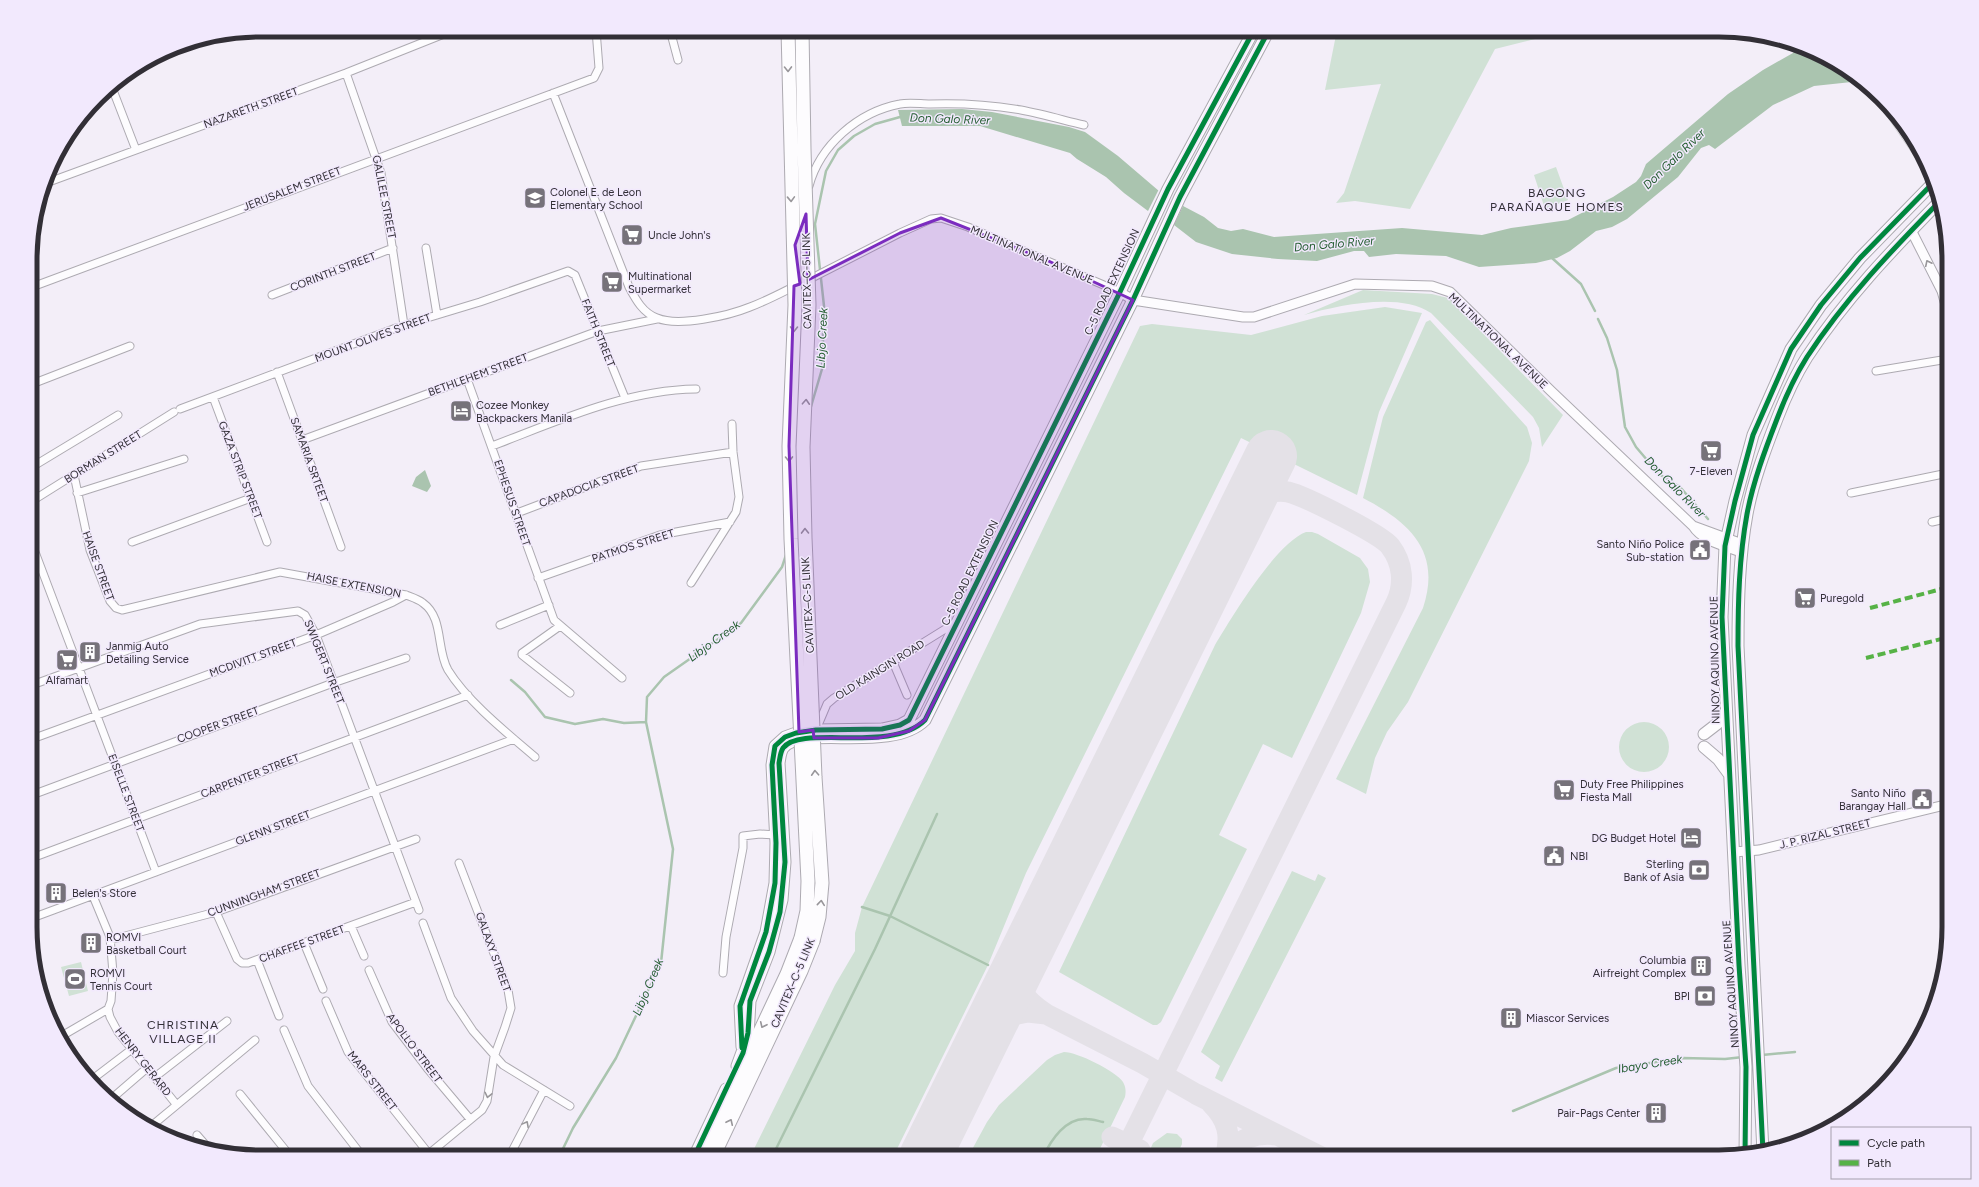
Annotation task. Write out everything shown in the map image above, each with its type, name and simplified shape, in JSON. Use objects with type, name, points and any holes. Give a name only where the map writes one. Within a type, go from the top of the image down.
[{"type":"highway","name":"CAVITEX–C-5 LINK","points":[[716,1150],[801,971],[807,939],[808,886],[791,538],[789,446],[795,305],[788,37]]},
{"type":"highway","name":"CAVITEX–C-5 LINK","points":[[704,1150],[787,974],[819,917],[822,883],[815,769],[805,538],[803,447],[809,305],[802,37]]},
{"type":"main road","name":"C-5 ROAD EXTENSION","points":[[743,1053],[740,1006],[759,954],[770,914],[775,883],[776,835],[772,769],[774,750],[779,741],[788,735],[816,730],[874,730],[897,726],[907,722],[958,622],[1120,292],[1152,220],[1250,37]]},
{"type":"main road","name":"C-5 ROAD EXTENSION","points":[[697,1150],[743,1053],[748,1034],[750,1001],[774,934],[784,884],[785,858],[779,763],[781,752],[789,744],[810,739],[868,738],[896,734],[914,728],[925,720],[1133,300],[1180,196],[1264,37]]},
{"type":"main road","name":"NINOY AQUINO AVENUE","points":[[1745,1148],[1746,1067],[1739,965],[1722,617],[1726,542],[1736,494],[1753,435],[1791,349],[1822,305],[1860,258],[1930,187]]},
{"type":"main road","name":"NINOY AQUINO AVENUE","points":[[1763,1146],[1738,646],[1742,548],[1748,510],[1760,466],[1782,407],[1806,358],[1836,316],[1873,271],[1935,206]]},
{"type":"main road","points":[[1822,305],[1836,316]]},
{"type":"main road","points":[[1704,734],[1716,724],[1726,712]]},
{"type":"main road","points":[[1704,747],[1718,759],[1729,776]]},
{"type":"street","name":"NAZARETH STREET","points":[[52,181],[346,73],[436,37]]},
{"type":"street","points":[[597,37],[599,68],[594,78],[553,93],[629,287],[637,302],[646,312],[657,319]]},
{"type":"street","points":[[672,37],[678,60]]},
{"type":"street","name":"GALILEE STREET","points":[[346,73],[377,157],[381,173],[404,325]]},
{"type":"street","points":[[114,92],[136,150]]},
{"type":"street","name":"JERUSALEM STREET","points":[[37,284],[553,93]]},
{"type":"street","points":[[800,284],[795,244],[803,224],[812,174],[838,136],[860,121],[875,113],[900,104],[948,103],[1022,110],[1084,125]]},
{"type":"street","name":"MULTINATIONAL AVENUE","points":[[657,319],[685,321],[749,308],[835,267],[900,232],[931,219],[941,218],[973,229],[1120,292],[1133,300],[1243,317],[1254,317],[1355,284],[1432,286],[1450,292],[1551,392],[1693,526],[1742,548]]},
{"type":"street","points":[[1911,230],[1942,291]]},
{"type":"street","name":"CORINTH STREET","points":[[272,295],[393,248]]},
{"type":"street","points":[[426,248],[437,315]]},
{"type":"street","name":"MOUNT OLIVES STREET","points":[[177,411],[404,325],[480,302],[568,271]]},
{"type":"street","name":"FAITH STREET","points":[[568,271],[575,275],[625,398]]},
{"type":"street","name":"BETHLEHEM STREET","points":[[302,440],[598,331],[657,319]]},
{"type":"street","points":[[37,382],[130,346]]},
{"type":"street","points":[[1876,371],[1942,360]]},
{"type":"street","name":"SAMARIA SRTEET","points":[[277,372],[341,547]]},
{"type":"street","name":"EPHESUS STREET","points":[[467,379],[538,578],[554,620],[560,626]]},
{"type":"street","points":[[492,446],[625,398],[680,389],[696,389]]},
{"type":"street","name":"GAZA STRIP STREET","points":[[213,397],[268,542]]},
{"type":"street","name":"BORMAN STREET","points":[[37,498],[177,411]]},
{"type":"street","points":[[37,464],[118,415]]},
{"type":"street","points":[[691,583],[736,512],[738,498],[733,452],[732,424]]},
{"type":"street","name":"CAPADOCIA STREET","points":[[516,513],[641,466],[733,452]]},
{"type":"street","points":[[77,492],[184,459]]},
{"type":"street","points":[[1851,493],[1942,474]]},
{"type":"street","name":"HAISE STREET","points":[[74,475],[90,550],[110,601],[116,608]]},
{"type":"street","points":[[132,542],[251,498]]},
{"type":"street","points":[[1932,522],[1942,520]]},
{"type":"street","name":"PATMOS STREET","points":[[538,578],[660,535],[730,522]]},
{"type":"street","name":"EISELLE STREET","points":[[37,557],[156,872]]},
{"type":"street","name":"HAISE EXTENSION","points":[[116,608],[122,610],[280,572],[406,595],[423,603],[436,618],[445,662],[449,670],[468,695],[514,739],[535,756]]},
{"type":"street","name":"MCDIVITT STREET","points":[[37,737],[316,635],[406,595]]},
{"type":"street","points":[[500,625],[549,605]]},
{"type":"street","name":"SWIGERT STREET","points":[[37,683],[172,633],[208,622],[298,611],[306,615],[316,635],[373,791],[396,846],[419,910]]},
{"type":"street","name":"OLD KAINGIN ROAD","points":[[816,730],[828,704],[834,698],[958,622]]},
{"type":"street","points":[[570,693],[522,655],[522,653],[560,626],[622,678]]},
{"type":"street","name":"COOPER STREET","points":[[37,793],[333,683],[406,658]]},
{"type":"street","points":[[893,662],[907,695]]},
{"type":"street","name":"CARPENTER STREET","points":[[37,856],[468,695]]},
{"type":"street","name":"GLENN STREET","points":[[37,916],[514,739]]},
{"type":"street","name":"J. P. RIZAL STREET","points":[[1734,852],[1747,852],[1942,805]]},
{"type":"street","points":[[723,973],[726,937],[743,836],[760,834],[776,835]]},
{"type":"street","name":"CUNNINGHAM STREET","points":[[110,940],[216,912],[416,839]]},
{"type":"street","name":"GALAXY STREET","points":[[433,1150],[482,1110],[487,1101],[494,1057],[509,1017],[510,1000],[508,990],[459,863]]},
{"type":"street","points":[[65,1034],[108,1009],[111,1001],[113,973],[110,940],[93,896]]},
{"type":"street","name":"CHAFFEE STREET","points":[[216,912],[237,960],[242,963],[257,960],[416,902]]},
{"type":"street","points":[[423,923],[451,998],[462,1017],[494,1057],[503,1065],[570,1106]]},
{"type":"street","points":[[351,926],[364,956]]},
{"type":"street","points":[[304,943],[323,988]]},
{"type":"street","points":[[257,960],[279,1016]]},
{"type":"street","name":"APOLLO STREET","points":[[369,970],[392,1022],[427,1068],[470,1119]]},
{"type":"street","name":"MARS STREET","points":[[326,1001],[348,1052],[423,1150]]},
{"type":"street","name":"HENRY GERARD","points":[[108,1009],[118,1032],[176,1104]]},
{"type":"street","points":[[155,1077],[227,1021]]},
{"type":"street","points":[[284,1030],[308,1086],[358,1150]]},
{"type":"street","points":[[154,1123],[255,1040]]},
{"type":"street","points":[[95,1077],[132,1048]]},
{"type":"street","points":[[114,1096],[147,1068]]},
{"type":"street","points":[[513,1150],[544,1090]]},
{"type":"street","points":[[240,1094],[284,1150]]},
{"type":"street","points":[[197,1135],[203,1142]]},
{"type":"highlighted area","points":[[806,214],[808,280],[900,233],[941,218],[1042,258],[1133,300],[925,720],[909,731],[878,738],[814,738],[813,730],[799,732],[789,446],[794,286],[800,284],[795,245]]},
{"type":"shaded area","points":[[1336,37],[1544,37],[1495,49],[1410,209],[1355,201],[1336,203],[1344,193],[1381,84],[1325,90]]},
{"type":"shaded area","points":[[1556,167],[1568,200],[1545,209],[1534,175]]},
{"type":"shaded area","points":[[1363,290],[1432,294],[1448,298],[1563,415],[1542,447],[1539,428],[1533,417],[1431,313],[1418,307],[1403,303],[1369,302],[1351,304],[1304,315]]},
{"type":"shaded area","points":[[1385,307],[1422,313],[1379,412],[1357,495],[1241,438],[1026,873],[988,965],[896,1150],[753,1150],[835,985],[855,951],[855,933],[862,907],[1140,326],[1152,324],[1251,335],[1322,316]]},
{"type":"shaded area","points":[[1430,320],[1527,427],[1532,443],[1529,461],[1408,702],[1387,732],[1375,758],[1366,794],[1336,779],[1423,608],[1428,588],[1428,570],[1424,554],[1417,541],[1407,528],[1380,507],[1363,498],[1383,417],[1426,322]]},
{"type":"shaded area","points":[[1306,532],[1318,534],[1360,558],[1368,569],[1370,582],[1361,613],[1292,758],[1263,744],[1219,835],[1247,849],[1161,1022],[1157,1025],[1153,1025],[1059,972],[1215,645],[1243,600],[1269,565],[1294,539]]},
{"type":"shaded area","points":[[1639,722],[1649,722],[1662,729],[1669,742],[1669,752],[1662,765],[1649,772],[1639,772],[1630,768],[1623,761],[1619,752],[1619,742],[1623,733],[1630,726]]},
{"type":"shaded area","points":[[1292,871],[1315,881],[1318,874],[1326,878],[1222,1082],[1215,1078],[1220,1066],[1201,1052]]},
{"type":"shaded area","name":"ROMVI Tennis Court","points":[[81,962],[88,991],[69,996],[61,967]]},
{"type":"shaded area","points":[[1064,1052],[1078,1055],[1113,1073],[1123,1082],[1125,1086],[1125,1097],[1099,1150],[972,1150],[987,1122],[999,1105],[1047,1060]]},
{"type":"shaded area","points":[[1167,1133],[1177,1134],[1182,1139],[1182,1144],[1179,1150],[1150,1150],[1153,1143]]},
{"type":"water","points":[[1795,50],[1818,60],[1853,82],[1814,86],[1773,105],[1715,149],[1709,145],[1701,148],[1678,177],[1627,219],[1612,227],[1596,231],[1570,251],[1557,258],[1536,263],[1479,267],[1446,256],[1396,254],[1369,257],[1364,251],[1354,251],[1317,261],[1278,259],[1232,254],[1196,242],[1174,225],[1148,211],[1106,177],[1070,153],[980,126],[902,126],[898,110],[962,109],[992,112],[1069,127],[1085,132],[1118,156],[1166,197],[1204,217],[1218,228],[1231,231],[1243,229],[1274,237],[1402,228],[1482,235],[1511,228],[1568,220],[1613,197],[1636,182],[1641,176],[1646,164],[1728,94],[1763,70]]},
{"type":"water","points":[[425,470],[431,486],[427,492],[412,486],[416,477]]},
{"type":"pier","points":[[1159,189],[1184,204],[1173,227],[1147,213]]},
{"type":"waterway","name":"Libjo Creek","points":[[810,410],[822,369],[824,306],[815,224],[826,171],[838,150],[854,136],[875,124],[900,117]]},
{"type":"waterway","name":"Don Galo River","points":[[1552,258],[1581,284],[1595,311]]},
{"type":"waterway","name":"Don Galo River","points":[[1598,319],[1607,338],[1617,370],[1625,427],[1636,447],[1659,474],[1680,487],[1708,519]]},
{"type":"waterway","name":"Libjo Creek","points":[[797,507],[798,494]]},
{"type":"waterway","name":"Libjo Creek","points":[[562,1150],[573,1128],[616,1058],[661,963],[673,849],[646,722],[647,697],[664,677],[741,623],[782,567],[786,555]]},
{"type":"waterway","points":[[511,680],[525,692],[545,717],[575,724],[603,719],[624,723],[646,722]]},
{"type":"waterway","points":[[775,1150],[875,949],[937,814]]},
{"type":"waterway","points":[[862,907],[890,916],[988,965]]},
{"type":"waterway","name":"Ibayo Creek","points":[[1762,1055],[1795,1052]]},
{"type":"waterway","name":"Ibayo Creek","points":[[1513,1111],[1616,1068],[1683,1058],[1725,1059],[1743,1057]]},
{"type":"waterway","points":[[1047,1150],[1060,1131],[1072,1122],[1079,1119],[1103,1122]]},
{"type":"taxiway","points":[[1125,1150],[1396,603],[1401,588],[1400,566],[1398,559],[1390,546],[1358,525],[1297,495],[1281,491],[1272,492],[1260,497],[1252,504],[1239,521]]},
{"type":"taxiway","points":[[1023,959],[1020,978],[1022,991],[1031,1003],[1046,1014]]},
{"type":"taxiway","points":[[979,1047],[996,1025],[1012,1015],[1028,1012],[1046,1014],[1142,1063],[1196,1094],[1307,1150]]},
{"type":"taxiway","points":[[1211,1103],[1221,1115],[1227,1128],[1227,1150]]},
{"type":"taxiway","points":[[1230,1150],[1248,1138],[1269,1134],[1277,1135]]},
{"type":"taxiway","points":[[1112,1137],[1140,1150]]},
{"type":"runway","points":[[928,1150],[1271,456]]},
{"type":"tram line","points":[[1878,103],[1922,168]]},
{"type":"marked path","points":[[1870,608],[1942,589]]},
{"type":"marked path","points":[[1866,658],[1942,639]]},
{"type":"cycle path","points":[[742,1048],[740,1006],[766,932],[775,883],[776,843],[772,765],[775,746],[785,737],[796,733],[816,730],[882,729],[900,725],[909,720],[1120,292],[1168,189],[1250,37]]},
{"type":"cycle path","points":[[697,1150],[743,1053],[748,1033],[750,1001],[769,952],[780,912],[785,862],[779,763],[783,748],[793,741],[808,738],[870,737],[891,735],[910,730],[925,720],[1133,300],[1180,197],[1265,37]]},
{"type":"cycle path","points":[[1745,1148],[1746,1067],[1739,965],[1722,617],[1725,546],[1735,501],[1753,435],[1791,349],[1821,305],[1860,258],[1930,187]]},
{"type":"cycle path","points":[[1763,1146],[1738,646],[1738,613],[1742,547],[1747,514],[1756,478],[1783,403],[1807,357],[1853,295],[1935,206]]},
{"type":"place","name":"Colonel E. de Leon Elementary School","points":[[535,198]]},
{"type":"place","name":"Uncle John's","points":[[632,235]]},
{"type":"place","name":"Multinational Supermarket","points":[[612,282]]},
{"type":"place","name":"Cozee Monkey Backpackers Manila","points":[[461,411]]},
{"type":"place","name":"7-Eleven","points":[[1711,451]]},
{"type":"place","name":"Santo Niño Police Sub-station","points":[[1700,550]]},
{"type":"place","name":"Puregold","points":[[1805,598]]},
{"type":"place","name":"Janmig Auto Detailing Service","points":[[90,652]]},
{"type":"place","name":"Alfamart","points":[[67,660]]},
{"type":"place","name":"Duty Free Philippines Fiesta Mall","points":[[1564,790]]},
{"type":"place","name":"Santo Niño Barangay Hall","points":[[1922,799]]},
{"type":"place","name":"DG Budget Hotel","points":[[1691,838]]},
{"type":"place","name":"NBI","points":[[1554,856]]},
{"type":"place","name":"Sterling Bank of Asia","points":[[1699,870]]},
{"type":"place","name":"Belen's Store","points":[[56,893]]},
{"type":"place","name":"ROMVI Basketball Court","points":[[91,943]]},
{"type":"place","name":"Columbia Airfreight Complex","points":[[1701,966]]},
{"type":"place","name":"ROMVI Tennis Court","points":[[75,979]]},
{"type":"place","name":"BPI","points":[[1705,996]]},
{"type":"place","name":"Miascor Services","points":[[1511,1018]]},
{"type":"place","name":"Pair-Pags Center","points":[[1656,1113]]},
{"type":"district","name":"BAGONG PARAÑAQUE HOMES","points":[[1557,200]]},
{"type":"district","name":"CHRISTINA VILLAGE II","points":[[183,1032]]}]
